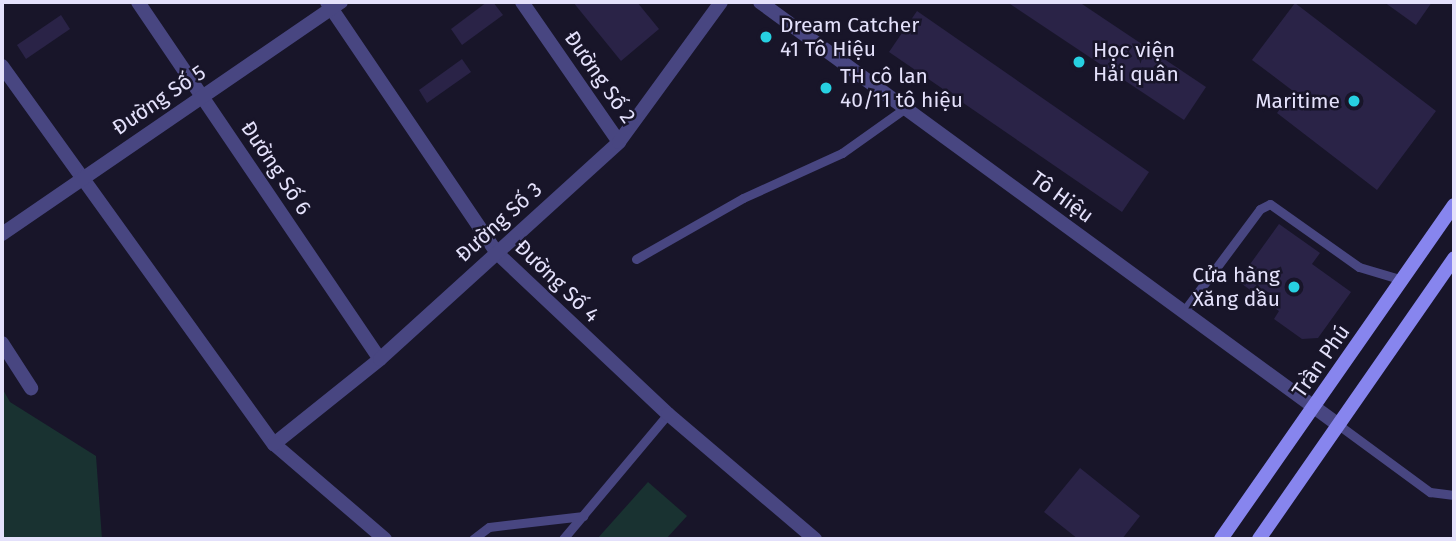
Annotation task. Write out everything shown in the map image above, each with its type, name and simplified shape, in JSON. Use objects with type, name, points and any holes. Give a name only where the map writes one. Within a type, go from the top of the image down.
[{"type":"main road","name":"Trần Phú","points":[[1221,539],[1454,205]]},
{"type":"main road","points":[[1259,539],[1340,426],[1454,258]]},
{"type":"street","name":"Đường Số 6","points":[[138,2],[380,359]]},
{"type":"street","name":"Đường Số 2","points":[[522,2],[619,142]]},
{"type":"street","name":"Đường Số 3","points":[[274,444],[380,359],[619,142],[722,2]]},
{"type":"street","name":"Tô Hiệu","points":[[760,2],[1340,426]]},
{"type":"street","name":"Đường Số 5","points":[[2,234],[333,4]]},
{"type":"street","name":"Đường Số 4","points":[[333,4],[497,253],[668,414],[815,539]]},
{"type":"street","points":[[2,66],[80,180],[274,444],[385,539]]},
{"type":"street","points":[[2,343],[31,387]]},
{"type":"lane","points":[[636,259],[743,198],[842,153],[904,108]]},
{"type":"lane","points":[[1184,311],[1259,209],[1270,204],[1359,267],[1403,280]]},
{"type":"lane","points":[[563,539],[668,414]]},
{"type":"lane","points":[[1340,426],[1430,492],[1454,495]]},
{"type":"lane","points":[[473,539],[489,527],[583,516]]},
{"type":"green space","points":[[2,388],[10,402],[96,456],[102,539],[2,539]]},
{"type":"green space","points":[[648,482],[687,516],[666,539],[597,539]]},
{"type":"building","points":[[487,2],[493,2],[503,15],[462,45],[451,29]]},
{"type":"building","points":[[573,2],[637,2],[659,29],[621,61]]},
{"type":"building","points":[[1007,2],[1079,2],[1206,87],[1184,120]]},
{"type":"building","points":[[1384,2],[1432,2],[1416,25]]},
{"type":"building","name":"Maritime","points":[[1295,3],[1436,111],[1377,190],[1277,113],[1293,91],[1252,60]]},
{"type":"building","points":[[917,11],[1149,172],[1122,212],[889,52]]},
{"type":"building","points":[[61,15],[70,29],[26,59],[17,45]]},
{"type":"building","points":[[462,59],[471,72],[427,103],[419,90]]},
{"type":"building","name":"Cửa hàng Xăng dầu","points":[[1279,224],[1320,253],[1312,264],[1351,292],[1318,338],[1302,339],[1274,319],[1279,311],[1238,281]]},
{"type":"building","points":[[1080,468],[1140,516],[1122,539],[1078,539],[1044,512]]},
{"type":"place","name":"Dream Catcher 41 Tô Hiệu","points":[[766,37]]},
{"type":"place","name":"Học viện Hải quân","points":[[1079,62]]},
{"type":"place","name":"TH cô lan 40/11 tô hiệu","points":[[826,88]]},
{"type":"place","name":"Maritime","points":[[1354,101]]},
{"type":"place","name":"Cửa hàng Xăng dầu","points":[[1294,287]]}]
